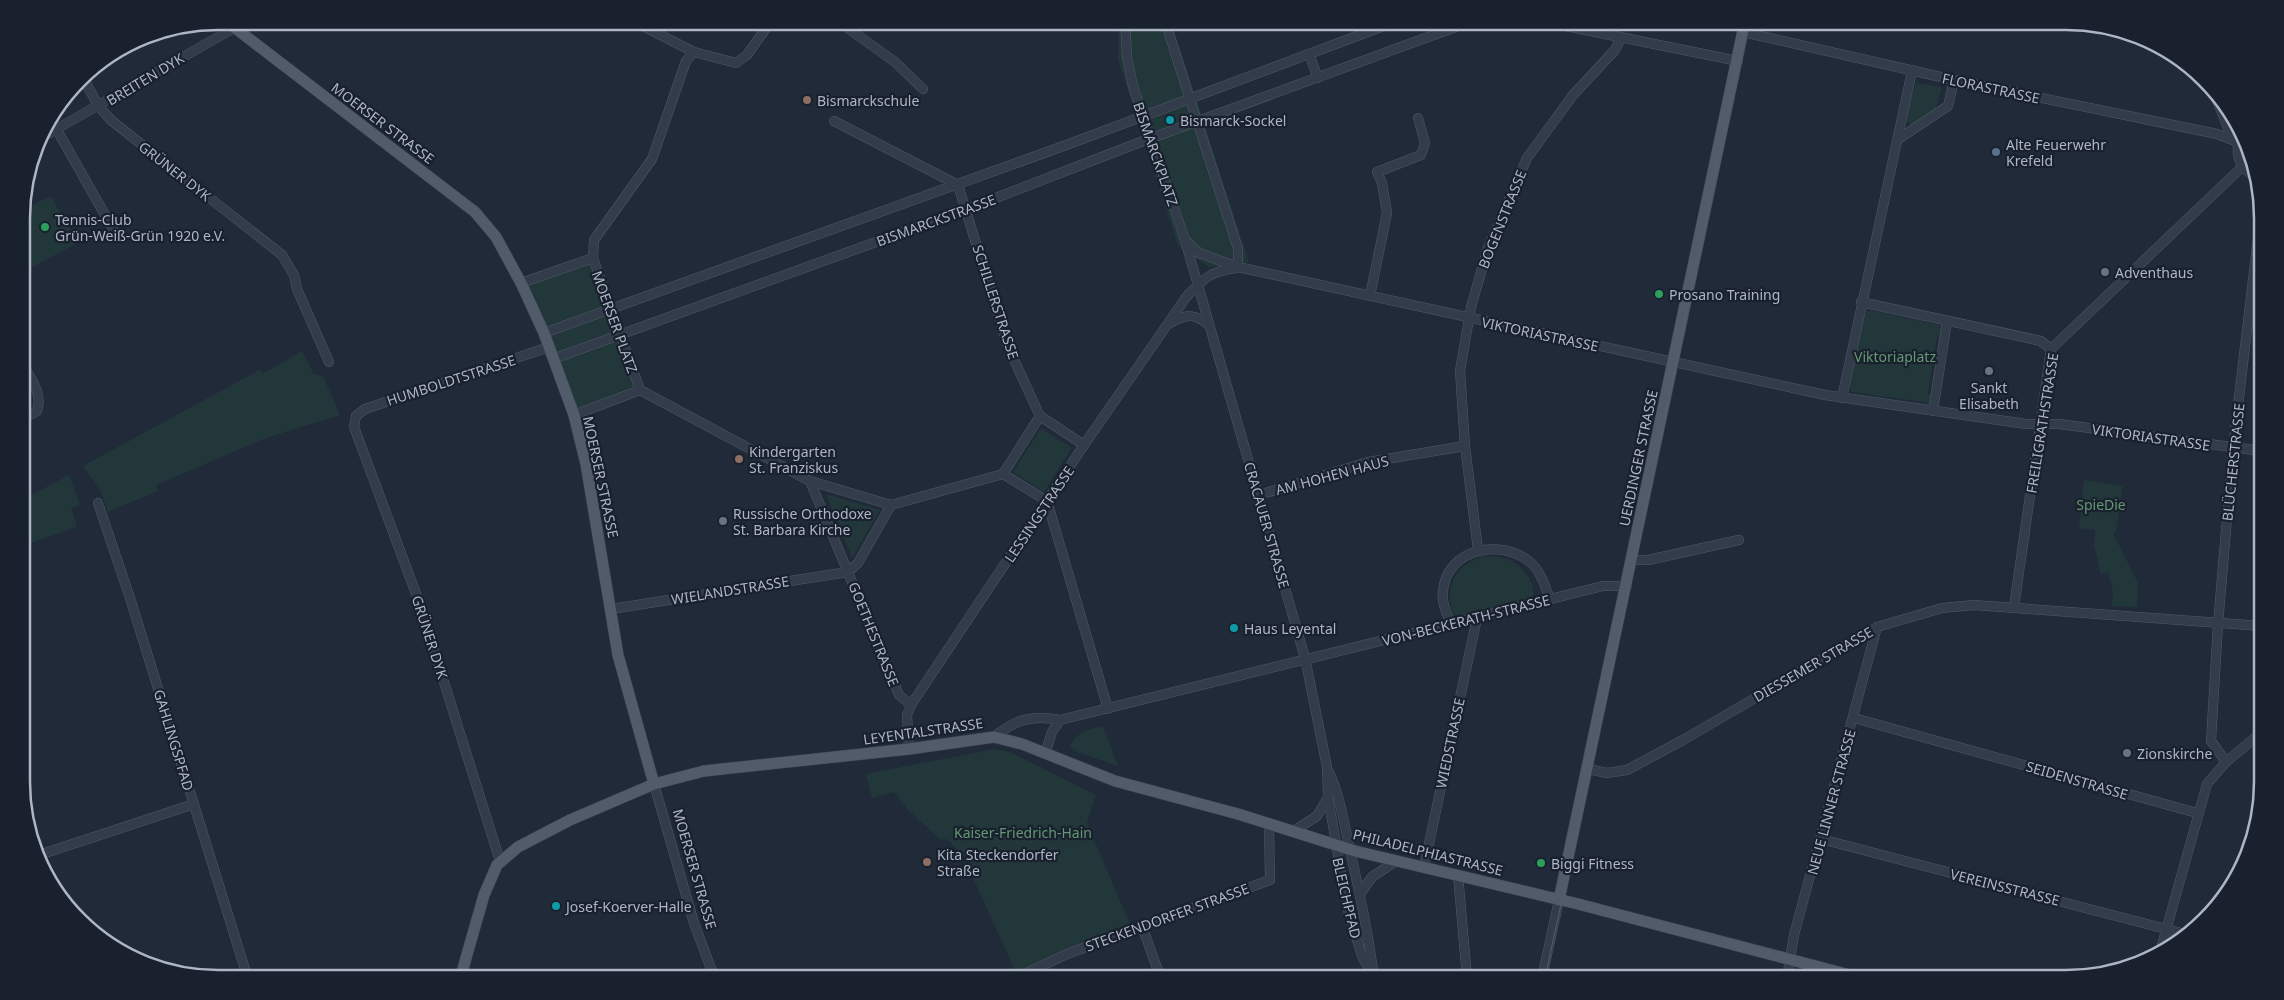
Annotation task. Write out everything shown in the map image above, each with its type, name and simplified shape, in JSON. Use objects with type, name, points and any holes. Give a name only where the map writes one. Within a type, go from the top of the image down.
[{"type":"main road","name":"MOERSER STRASSE","points":[[242,30],[475,212],[496,237],[521,283],[544,333],[574,415],[586,464],[625,683],[654,784]]},
{"type":"main road","name":"UERDINGER STRASSE","points":[[1559,900],[1743,30]]},
{"type":"main road","name":"LEYENTALSTRASSE","points":[[500,861],[526,841],[654,784],[704,771],[909,750],[994,737]]},
{"type":"main road","name":"PHILADELPHIASTRASSE","points":[[994,737],[1022,744],[1115,781],[1350,849],[1559,900],[1829,970]]},
{"type":"main road","points":[[463,970],[486,888],[500,861]]},
{"type":"street","name":"BREITEN DYK","points":[[50,134],[99,107],[224,30]]},
{"type":"street","points":[[651,30],[694,52],[736,63],[747,55],[765,30]]},
{"type":"street","points":[[850,30],[894,62],[923,88]]},
{"type":"street","name":"BISMARCKPLATZ","points":[[1125,30],[1127,58],[1133,86],[1152,138],[1198,285]]},
{"type":"street","points":[[1168,30],[1238,249],[1238,267]]},
{"type":"street","name":"BISMARCKSTRASSE","points":[[544,333],[958,185],[1190,100],[1373,30]]},
{"type":"street","name":"BISMARCKSTRASSE","points":[[553,359],[967,209],[1152,138],[1448,30]]},
{"type":"street","points":[[1583,30],[1738,61]]},
{"type":"street","name":"FLORASTRASSE","points":[[1759,30],[1912,71],[2236,138]]},
{"type":"street","name":"BOGENSTRASSE","points":[[1478,550],[1465,446],[1460,371],[1468,318],[1488,248],[1527,158],[1573,95],[1615,50],[1621,38]]},
{"type":"street","points":[[593,258],[594,240],[652,159],[686,61],[694,52]]},
{"type":"street","points":[[1309,54],[1318,78]]},
{"type":"street","points":[[1912,71],[1861,302],[1842,398],[2041,424]]},
{"type":"street","points":[[1896,140],[1948,106],[1954,80]]},
{"type":"street","name":"GRÜNER DYK","points":[[86,84],[99,107],[112,121],[282,255],[294,275],[297,290],[329,362]]},
{"type":"street","points":[[1370,296],[1387,214],[1382,183],[1378,172],[1420,154],[1425,143],[1418,118]]},
{"type":"street","name":"BISMARCKSTRASSE","points":[[834,121],[958,185]]},
{"type":"street","points":[[57,130],[113,229]]},
{"type":"street","points":[[2237,139],[2237,151],[2242,167],[2248,171]]},
{"type":"street","name":"FREILIGRATHSTRASSE","points":[[2014,607],[2051,349],[2242,167]]},
{"type":"street","name":"SCHILLERSTRASSE","points":[[958,185],[967,209],[1008,347],[1040,416]]},
{"type":"street","name":"VIKTORIASTRASSE","points":[[1185,240],[1199,253],[1238,267],[1842,398]]},
{"type":"street","name":"MOERSER PLATZ","points":[[521,283],[593,258],[640,390],[574,415]]},
{"type":"street","name":"VIKTORIASTRASSE","points":[[1198,285],[1205,277],[1219,270],[1238,267]]},
{"type":"street","name":"BLÜCHERSTRASSE","points":[[2226,762],[2210,741],[2233,448],[2254,271]]},
{"type":"street","name":"LESSINGSTRASSE","points":[[911,705],[1084,445],[1168,324],[1198,285]]},
{"type":"street","name":"CRACAUER STRASSE","points":[[1198,285],[1305,658],[1327,767],[1337,795],[1350,849]]},
{"type":"street","points":[[1861,302],[2041,341],[2051,349]]},
{"type":"street","points":[[1168,324],[1192,314],[1209,325]]},
{"type":"street","points":[[1933,411],[1947,321]]},
{"type":"street","name":"HUMBOLDTSTRASSE","points":[[356,416],[365,409],[549,347]]},
{"type":"street","points":[[30,378],[37,390],[40,402],[36,411],[30,414]]},
{"type":"street","points":[[640,390],[810,481],[891,505],[1004,474],[1040,416],[1084,445]]},
{"type":"street","name":"GRÜNER DYK","points":[[356,416],[354,427],[421,607],[500,861]]},
{"type":"street","name":"VIKTORIASTRASSE","points":[[2041,424],[2059,424],[2254,450]]},
{"type":"street","name":"AM HOHEN HAUS","points":[[1259,495],[1368,462],[1465,446]]},
{"type":"street","points":[[1004,474],[1047,501],[1108,709]]},
{"type":"street","name":"GOETHESTRASSE","points":[[810,481],[899,694],[911,705]]},
{"type":"street","name":"GAHLINGSPFAD","points":[[98,503],[130,598],[245,970]]},
{"type":"street","name":"GOETHESTRASSE","points":[[848,572],[858,563],[891,505]]},
{"type":"street","points":[[1632,560],[1648,560],[1739,540]]},
{"type":"street","points":[[1451,624],[1444,605],[1442,590],[1449,571],[1463,557],[1478,550],[1501,549],[1531,563],[1541,578],[1550,599]]},
{"type":"street","name":"WIELANDSTRASSE","points":[[611,609],[848,572]]},
{"type":"street","name":"VON-BECKERATH-STRASSE","points":[[1305,658],[1477,618],[1603,586],[1627,586]]},
{"type":"street","name":"DIESSEMER STRASSE","points":[[1588,769],[1607,773],[1627,770],[1721,718],[1877,627],[1942,608],[1974,604],[2254,626]]},
{"type":"street","name":"WIEDSTRASSE","points":[[1424,868],[1477,618]]},
{"type":"street","name":"NEUE LINNER STRASSE","points":[[1788,970],[1794,935],[1877,627]]},
{"type":"street","name":"LEYENTALSTRASSE","points":[[994,737],[1011,723],[1036,717],[1060,720],[1305,658]]},
{"type":"street","points":[[909,750],[907,715],[911,705]]},
{"type":"street","name":"SEIDENSTRASSE","points":[[1854,718],[2197,813]]},
{"type":"street","points":[[1045,754],[1052,732],[1060,720]]},
{"type":"street","points":[[2163,943],[2197,813],[2207,784],[2226,762],[2254,739]]},
{"type":"street","name":"CRACAUER STRASSE","points":[[1327,767],[1328,797],[1336,845]]},
{"type":"street","name":"MOERSER STRASSE","points":[[654,784],[694,923],[712,970]]},
{"type":"street","points":[[1292,832],[1316,816],[1328,797]]},
{"type":"street","points":[[44,853],[194,804]]},
{"type":"street","name":"STECKENDORFER STRASSE","points":[[1033,970],[1067,954],[1270,880],[1270,825]]},
{"type":"street","name":"VEREINSSTRASSE","points":[[1821,839],[2179,932]]},
{"type":"street","name":"BLEICHPFAD","points":[[1336,845],[1347,907],[1355,938],[1370,970]]},
{"type":"street","name":"BLEICHPFAD","points":[[1350,849],[1369,938],[1373,970]]},
{"type":"street","points":[[1360,894],[1372,877],[1396,861]]},
{"type":"street","points":[[1458,875],[1466,970]]},
{"type":"street","points":[[1544,970],[1559,900]]},
{"type":"street","points":[[1142,926],[1158,970]]},
{"type":"green space","points":[[1119,30],[1174,30],[1249,262],[1209,267],[1178,246],[1118,59]]},
{"type":"green space","points":[[1916,83],[1942,87],[1936,109],[1911,127],[1905,119]]},
{"type":"green space","name":"Tennis-Club Grün-Weiß-Grün 1920 e.V.","points":[[51,196],[77,243],[30,269],[30,218],[30,206]]},
{"type":"green space","points":[[589,263],[635,386],[576,409],[553,341],[526,286]]},
{"type":"green space","name":"Viktoriaplatz","points":[[1870,310],[1941,327],[1940,335],[1937,337],[1928,394],[1932,395],[1929,403],[1851,392],[1848,382],[1850,382],[1866,311]]},
{"type":"green space","points":[[302,351],[314,374],[323,376],[340,415],[266,438],[156,485],[158,491],[108,512],[101,492],[83,466],[259,370],[264,373]]},
{"type":"green space","points":[[1041,428],[1072,448],[1044,492],[1013,472]]},
{"type":"green space","points":[[69,475],[80,505],[71,508],[77,527],[30,543],[30,496]]},
{"type":"green space","name":"SpieDie","points":[[2084,480],[2123,486],[2116,531],[2113,533],[2138,583],[2137,607],[2112,606],[2113,593],[2108,572],[2101,574],[2094,545],[2095,530],[2079,528]]},
{"type":"green space","points":[[826,494],[880,510],[852,558]]},
{"type":"green space","points":[[1482,556],[1503,558],[1520,567],[1532,584],[1533,597],[1460,616],[1454,615],[1450,596],[1455,576],[1464,566]]},
{"type":"green space","points":[[1103,726],[1118,766],[1077,752],[1070,746],[1080,734]]},
{"type":"green space","name":"Kaiser-Friedrich-Hain","points":[[994,749],[1010,752],[1096,795],[1087,823],[1134,933],[1036,970],[1015,970],[963,856],[947,839],[941,840],[908,810],[894,792],[872,798],[866,774]]},
{"type":"tram line","points":[[1547,970],[1618,642],[1745,30]]},
{"type":"place","name":"Bismarckschule","points":[[807,100]]},
{"type":"place","name":"Bismarck-Sockel","points":[[1170,120]]},
{"type":"place","name":"Alte Feuerwehr Krefeld","points":[[1996,152]]},
{"type":"place","name":"Tennis-Club Grün-Weiß-Grün 1920 e.V.","points":[[45,227]]},
{"type":"place","name":"Adventhaus","points":[[2105,272]]},
{"type":"place","name":"Prosano Training","points":[[1659,294]]},
{"type":"place","name":"Sankt Elisabeth","points":[[1989,371]]},
{"type":"place","name":"Kindergarten St. Franziskus","points":[[739,459]]},
{"type":"place","name":"Russische Orthodoxe St. Barbara Kirche","points":[[723,521]]},
{"type":"place","name":"Haus Leyental","points":[[1234,628]]},
{"type":"place","name":"Zionskirche","points":[[2127,753]]},
{"type":"place","name":"Kita Steckendorfer Straße","points":[[927,862]]},
{"type":"place","name":"Biggi Fitness","points":[[1541,863]]},
{"type":"place","name":"Josef-Koerver-Halle","points":[[556,906]]}]
